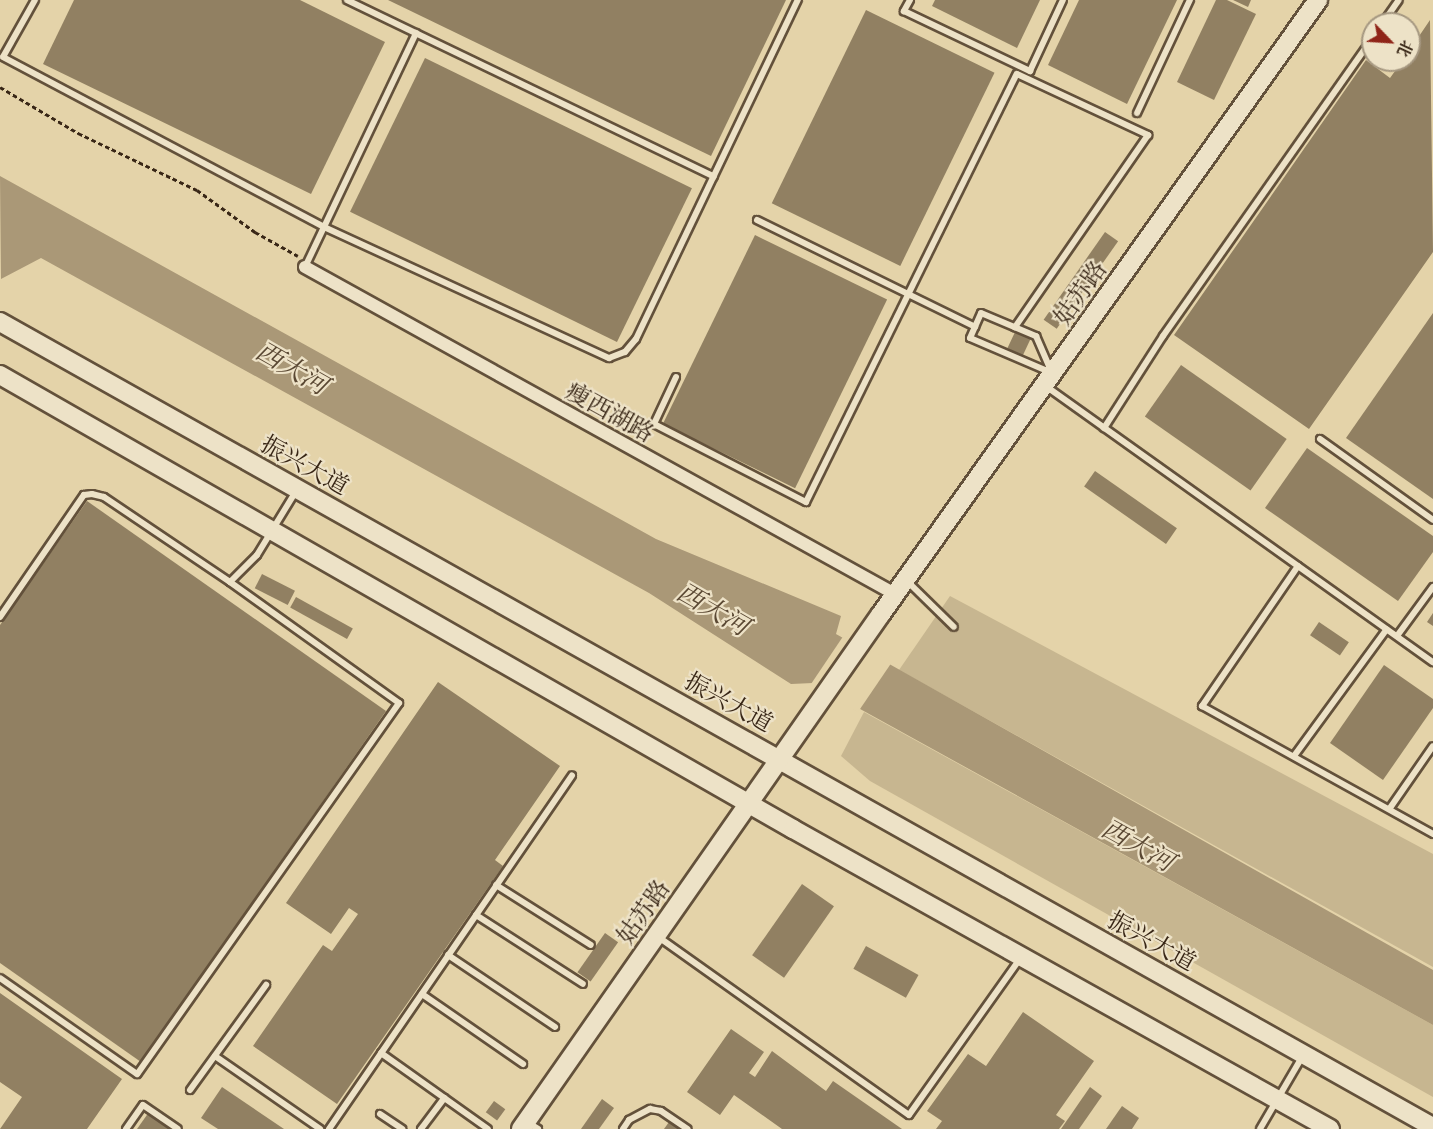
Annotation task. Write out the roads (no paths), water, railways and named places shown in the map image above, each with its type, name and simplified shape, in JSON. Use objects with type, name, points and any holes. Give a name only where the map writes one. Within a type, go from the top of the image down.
[{"type":"main road","name":"姑苏路","points":[[529,1126],[779,757],[1318,0]]},
{"type":"main road","name":"振兴大道","points":[[0,322],[779,757],[1433,1127]]},
{"type":"main road","points":[[0,375],[748,803],[1330,1129]]},
{"type":"street","name":"瘦西湖路","points":[[305,267],[900,587]]},
{"type":"lane","points":[[35,0],[3,57],[324,227],[609,358],[625,352],[636,339],[798,0]]},
{"type":"lane","points":[[347,0],[714,177]]},
{"type":"lane","points":[[910,0],[904,11],[1030,71],[1063,0]]},
{"type":"lane","points":[[1137,113],[1190,0]]},
{"type":"lane","points":[[305,267],[416,33]]},
{"type":"lane","points":[[1104,428],[1163,336],[1361,54]]},
{"type":"lane","points":[[676,377],[654,424],[806,502],[1017,74],[1148,135],[1015,327]]},
{"type":"lane","points":[[757,220],[975,327]]},
{"type":"lane","points":[[1048,379],[1036,336],[981,313],[970,338],[1048,379],[1104,428],[1433,662]]},
{"type":"lane","points":[[1320,439],[1433,520]]},
{"type":"lane","points":[[230,582],[257,555],[298,488]]},
{"type":"lane","points":[[0,617],[84,495],[92,494],[104,497],[230,582],[399,703],[137,1074],[0,978]]},
{"type":"lane","points":[[1298,566],[1202,706],[1390,808],[1433,834]]},
{"type":"lane","points":[[900,587],[954,627]]},
{"type":"lane","points":[[1397,636],[1433,587]]},
{"type":"lane","points":[[1294,756],[1387,630]]},
{"type":"lane","points":[[1390,808],[1433,746]]},
{"type":"lane","points":[[328,1129],[572,775]]},
{"type":"lane","points":[[496,885],[591,945]]},
{"type":"lane","points":[[476,915],[583,984]]},
{"type":"lane","points":[[656,936],[909,1115],[1022,957]]},
{"type":"lane","points":[[448,955],[555,1027]]},
{"type":"lane","points":[[190,1090],[266,985]]},
{"type":"lane","points":[[422,994],[523,1064]]},
{"type":"lane","points":[[381,1053],[488,1129]]},
{"type":"lane","points":[[1260,1129],[1304,1054]]},
{"type":"lane","points":[[215,1056],[320,1129]]},
{"type":"lane","points":[[421,1129],[444,1098]]},
{"type":"lane","points":[[126,1129],[143,1105],[178,1129]]},
{"type":"lane","points":[[623,1129],[629,1120],[650,1109],[661,1111],[688,1129]]},
{"type":"lane","points":[[380,1114],[402,1129]]},
{"type":"water","name":"西大河","points":[[0,176],[656,539],[841,616],[836,634],[1433,970],[1433,1025],[813,683],[791,684],[649,593],[41,258],[1,279]]}]
